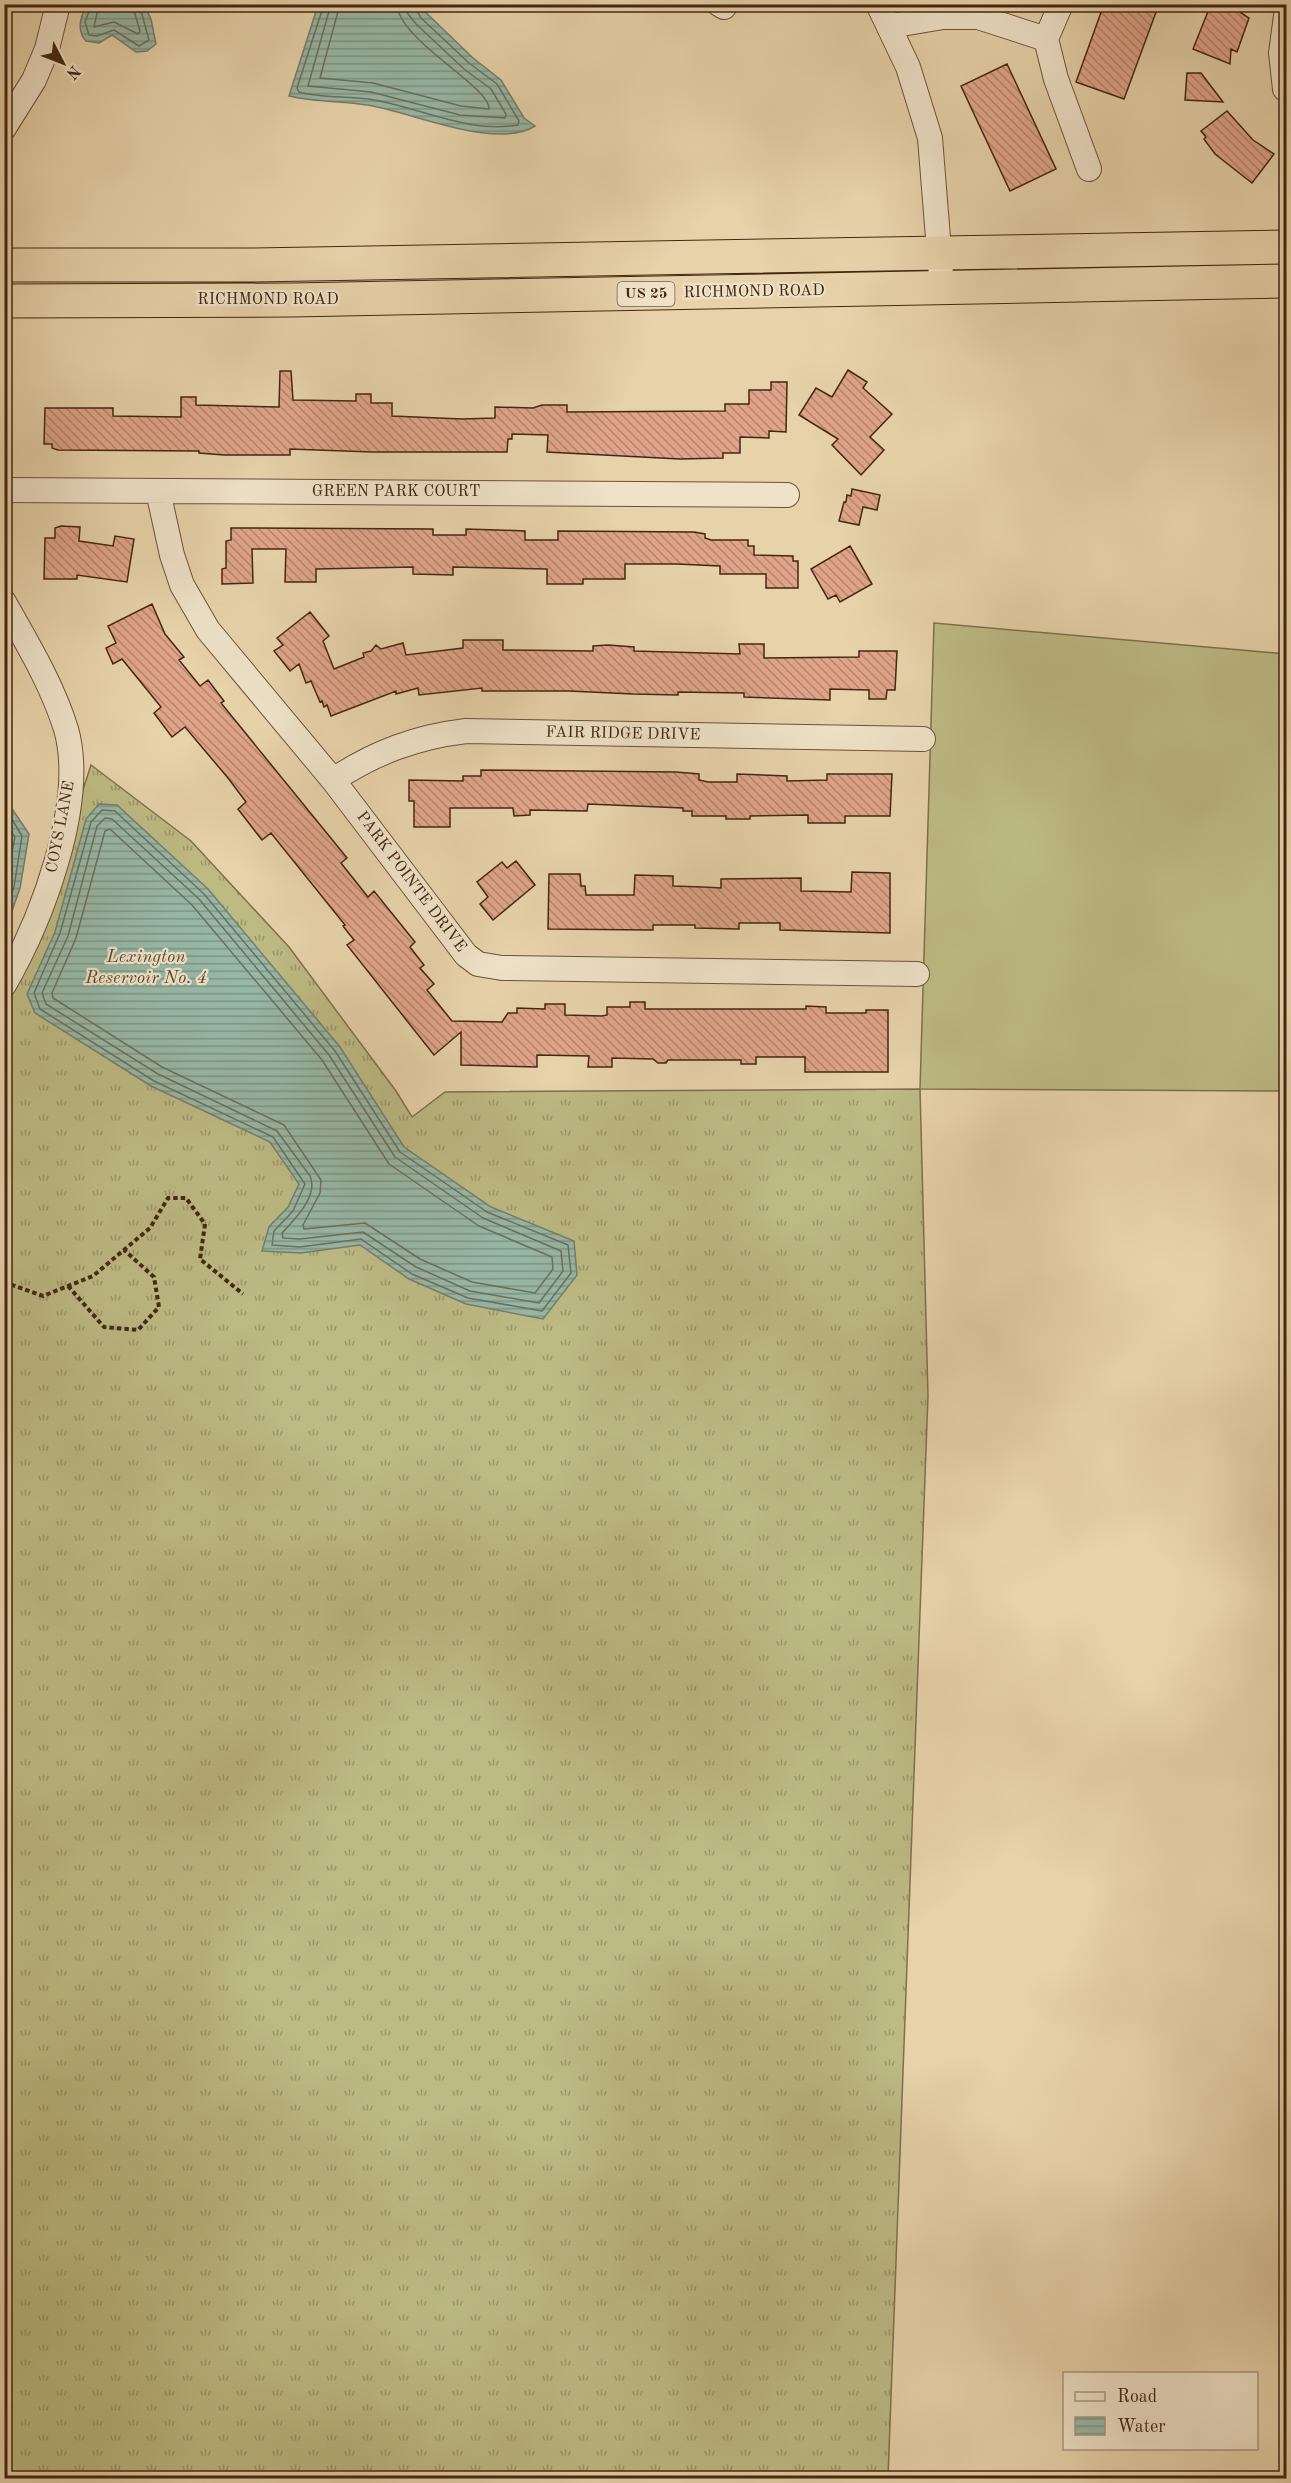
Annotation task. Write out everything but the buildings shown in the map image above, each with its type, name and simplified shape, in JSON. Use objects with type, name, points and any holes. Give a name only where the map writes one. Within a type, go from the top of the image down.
[{"type":"highway","name":"RICHMOND ROAD","points":[[4,265],[252,265],[939,255],[1287,247]]},
{"type":"highway","name":"RICHMOND ROAD","points":[[4,301],[304,300],[1287,281]]},
{"type":"street","points":[[4,128],[34,80],[47,49],[58,4]]},
{"type":"street","points":[[719,4],[724,7],[726,4]]},
{"type":"street","points":[[878,4],[912,76],[930,138],[942,288]]},
{"type":"street","points":[[1061,4],[1046,39],[1056,79],[1089,170]]},
{"type":"street","points":[[890,26],[943,16],[978,16],[1046,39]]},
{"type":"street","points":[[1285,89],[1281,53],[1287,16]]},
{"type":"street","name":"GREEN PARK COURT","points":[[4,490],[787,495]]},
{"type":"street","name":"PARK POINTE DRIVE","points":[[158,491],[172,555],[190,601],[208,630],[333,780],[466,955],[478,964],[502,968],[917,974]]},
{"type":"street","name":"COYS LANE","points":[[4,602],[58,707],[66,731],[71,773],[66,817],[50,883],[29,937],[4,985]]},
{"type":"street","name":"FAIR RIDGE DRIVE","points":[[333,780],[391,747],[417,739],[466,731],[923,739]]},
{"type":"path","points":[[4,1282],[43,1296],[93,1276],[150,1228],[168,1198],[186,1198],[205,1224],[200,1259],[243,1294]]},
{"type":"path","points":[[68,1286],[104,1327],[138,1330],[159,1307],[154,1277],[124,1250]]},
{"type":"green space","points":[[934,623],[1286,654],[1286,1091],[920,1089]]},
{"type":"green space","points":[[91,765],[191,841],[289,947],[396,1091],[412,1117],[445,1092],[920,1089],[928,1396],[888,2478],[5,2478],[4,952],[36,934]]},
{"type":"water","points":[[87,5],[144,5],[151,19],[156,44],[147,51],[136,52],[112,35],[99,43],[86,41],[81,32],[80,23]]},
{"type":"water","points":[[318,5],[418,5],[473,58],[501,80],[524,118],[535,126],[518,133],[476,132],[367,105],[289,96]]},
{"type":"water","name":"Lexington Reservoir No. 4","points":[[99,804],[117,805],[208,889],[340,1047],[404,1147],[491,1207],[574,1241],[577,1275],[543,1319],[466,1304],[409,1279],[360,1245],[301,1253],[262,1251],[269,1227],[288,1207],[299,1184],[270,1142],[151,1086],[35,1013],[27,994],[55,932],[86,819]]},
{"type":"water","points":[[5,807],[13,810],[29,834],[20,888],[5,931]]}]
